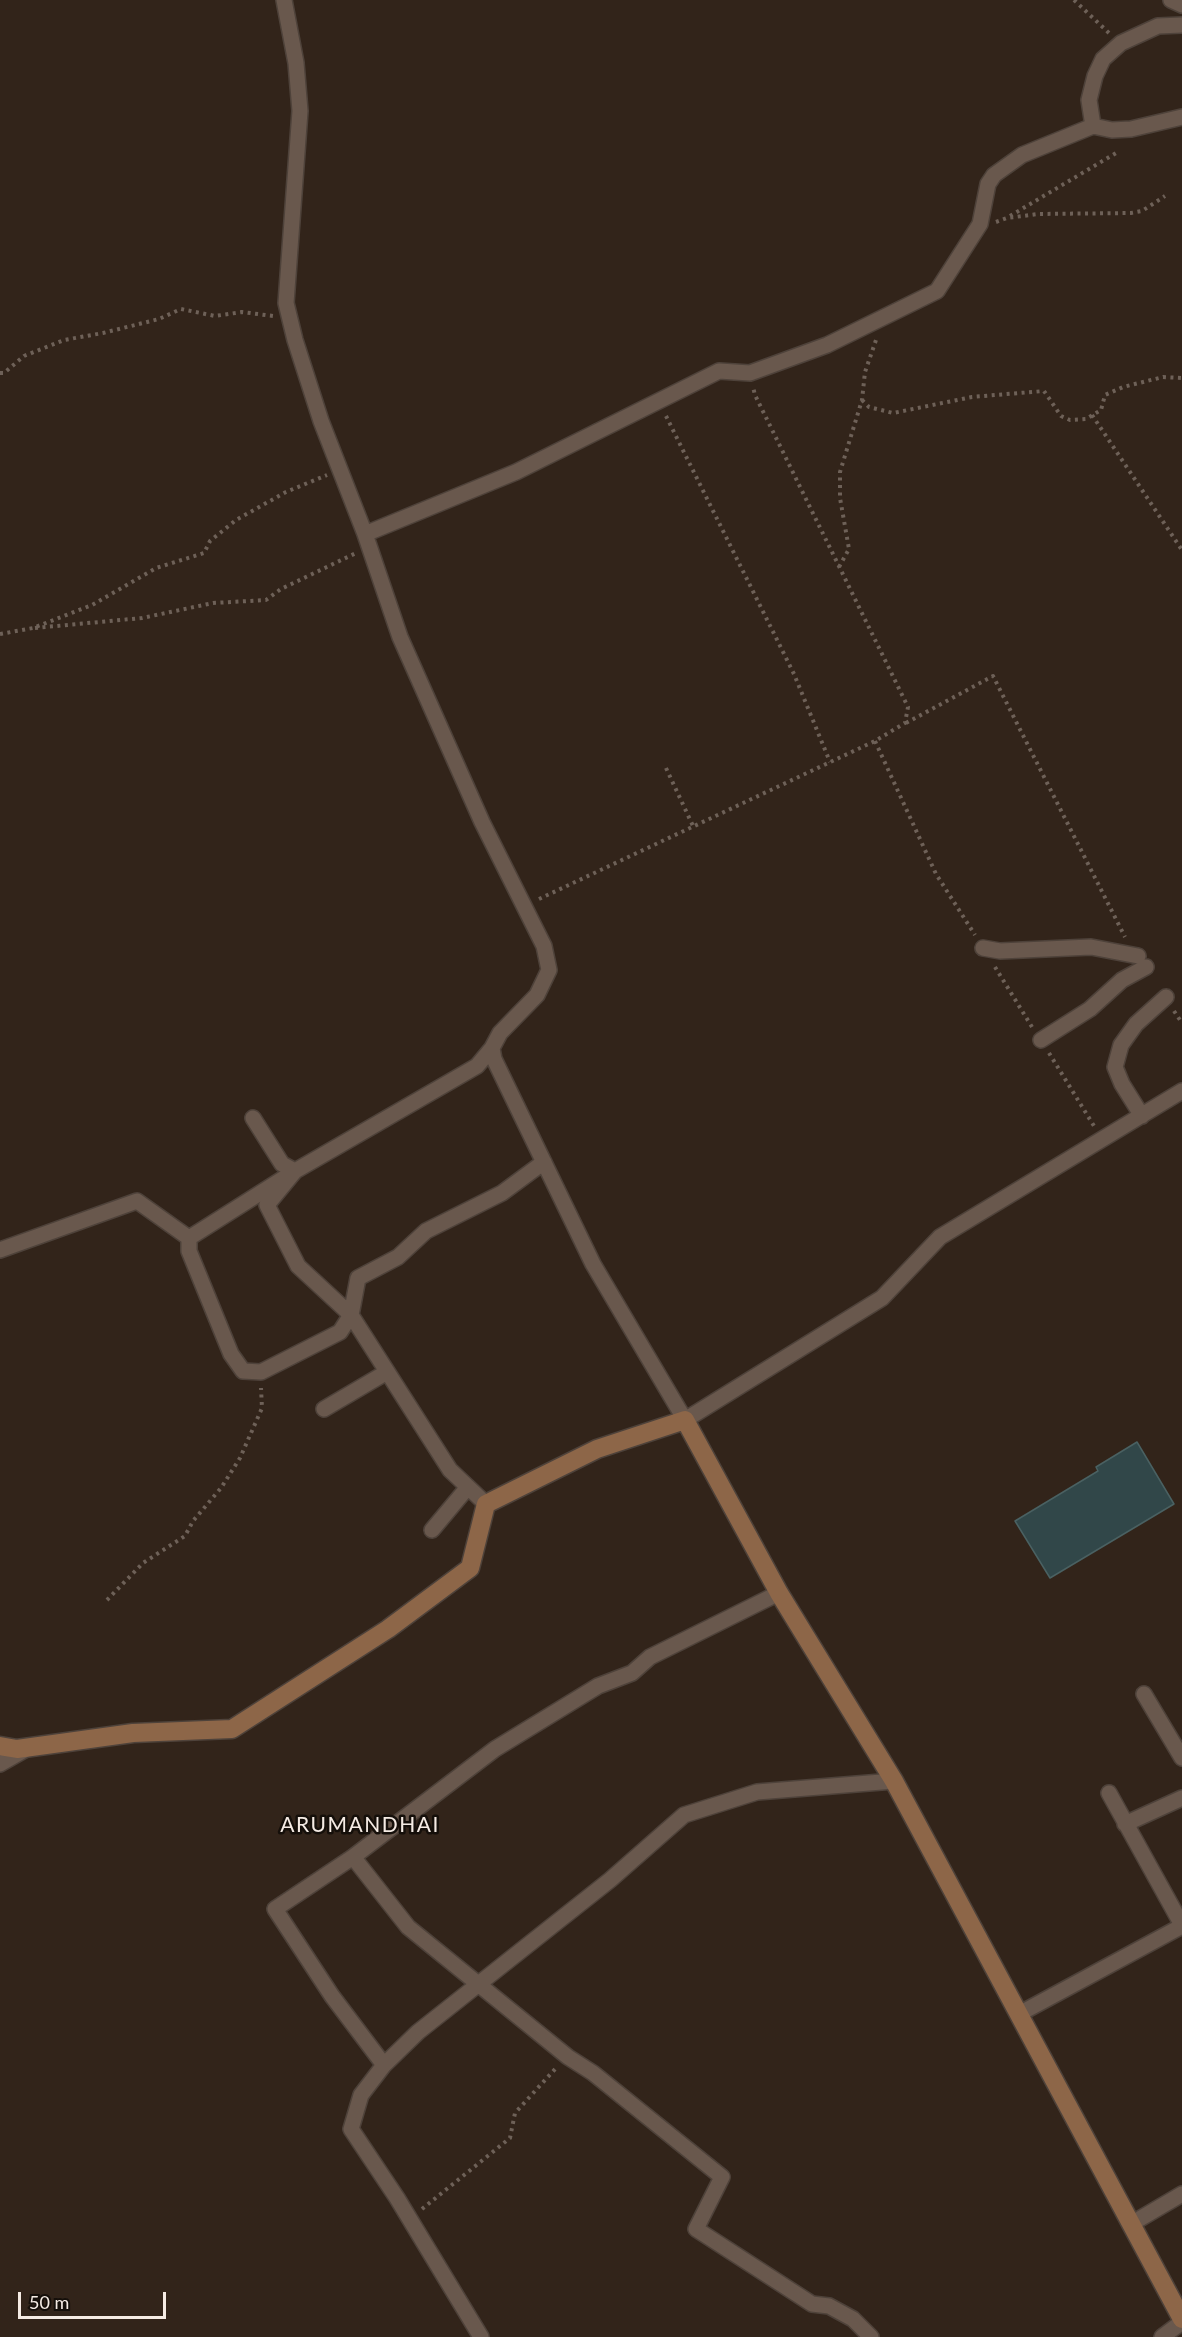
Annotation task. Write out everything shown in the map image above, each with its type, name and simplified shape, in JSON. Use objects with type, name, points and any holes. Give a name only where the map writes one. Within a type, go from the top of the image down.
[{"type":"street","points":[[189,1238],[295,1171],[477,1066],[492,1048],[500,1033],[537,995],[549,970],[544,946],[482,822],[400,637],[366,534],[339,470],[289,317],[286,303],[300,111],[296,63],[284,0]]},
{"type":"street","points":[[1171,0],[1182,5]]},
{"type":"street","points":[[1093,126],[1089,100],[1095,76],[1103,59],[1120,43],[1158,26],[1182,25]]},
{"type":"street","points":[[366,534],[516,472],[719,371],[750,373],[827,345],[937,291],[974,232],[984,211],[988,184],[1003,166],[1049,142],[1093,126],[1112,130],[1131,129],[1182,117]]},
{"type":"street","points":[[983,948],[1000,951],[1091,947],[1142,962]]},
{"type":"street","points":[[1041,1040],[1090,1009],[1142,962]]},
{"type":"street","points":[[1142,1116],[1122,1084],[1115,1067],[1121,1045],[1136,1024],[1166,997]]},
{"type":"street","points":[[492,1048],[494,1059],[593,1264],[685,1420],[779,1593],[894,1781],[1182,2321],[1162,2337]]},
{"type":"street","points":[[0,1746],[29,1747],[133,1733],[232,1729],[388,1629],[470,1568],[486,1504],[597,1449],[685,1420],[882,1298],[940,1237],[1182,1091]]},
{"type":"street","points":[[253,1119],[282,1164],[295,1171]]},
{"type":"street","points":[[189,1238],[189,1251],[231,1354],[243,1371],[261,1372],[340,1332],[351,1315],[358,1278],[398,1257],[426,1231],[502,1193],[544,1162]]},
{"type":"street","points":[[295,1171],[267,1205],[298,1266],[351,1315],[450,1470],[486,1504]]},
{"type":"street","points":[[0,1250],[137,1201],[189,1238]]},
{"type":"street","points":[[324,1409],[387,1372]]},
{"type":"street","points":[[432,1530],[468,1487]]},
{"type":"street","points":[[384,2065],[332,1996],[275,1909],[352,1857],[495,1749],[598,1686],[632,1672],[650,1657],[779,1593]]},
{"type":"street","points":[[1144,1694],[1182,1758]]},
{"type":"street","points":[[0,1764],[29,1747]]},
{"type":"street","points":[[481,2337],[410,2219],[351,2129],[361,2095],[384,2065],[477,1983],[610,1880],[684,1815],[756,1791],[894,1781]]},
{"type":"street","points":[[1019,2014],[1182,1926],[1109,1793]]},
{"type":"street","points":[[1125,1824],[1182,1798]]},
{"type":"street","points":[[352,1857],[408,1928],[722,2177],[696,2229],[812,2304],[829,2306],[853,2319],[871,2337]]},
{"type":"street","points":[[1131,2224],[1182,2194]]},
{"type":"path","points":[[1074,0],[1120,43]]},
{"type":"path","points":[[974,232],[1007,218],[1116,153]]},
{"type":"path","points":[[1007,218],[1038,214],[1131,213],[1142,211],[1165,196]]},
{"type":"path","points":[[0,373],[4,373],[24,356],[64,340],[125,328],[181,309],[215,316],[242,312],[289,317]]},
{"type":"path","points":[[839,567],[849,549],[840,498],[840,472],[862,400],[866,372],[876,342],[880,319]]},
{"type":"path","points":[[750,373],[755,395],[908,707],[905,723]]},
{"type":"path","points":[[862,400],[869,407],[893,413],[972,397],[1044,391],[1061,416],[1070,420],[1086,419],[1101,410],[1105,395],[1123,387],[1163,377],[1182,378]]},
{"type":"path","points":[[658,400],[794,674],[830,762]]},
{"type":"path","points":[[1092,415],[1182,550]]},
{"type":"path","points":[[33,628],[92,604],[156,568],[204,553],[210,541],[249,511],[339,470]]},
{"type":"path","points":[[0,634],[33,628],[142,618],[213,603],[266,600],[281,589],[358,553],[366,534]]},
{"type":"path","points":[[525,905],[876,741],[993,676],[1118,926],[1142,962]]},
{"type":"path","points":[[666,768],[693,826]]},
{"type":"path","points":[[1166,997],[1182,1023]]},
{"type":"path","points":[[107,1600],[143,1563],[185,1536],[221,1488],[240,1458],[262,1408],[261,1372]]},
{"type":"path","points":[[410,2219],[510,2138],[515,2113],[568,2057]]},
{"type":"building","points":[[1137,1442],[1174,1504],[1050,1578],[1015,1521],[1098,1471],[1096,1467]]},
{"type":"district","name":"ARUMANDHAI","points":[[360,1825]]}]
